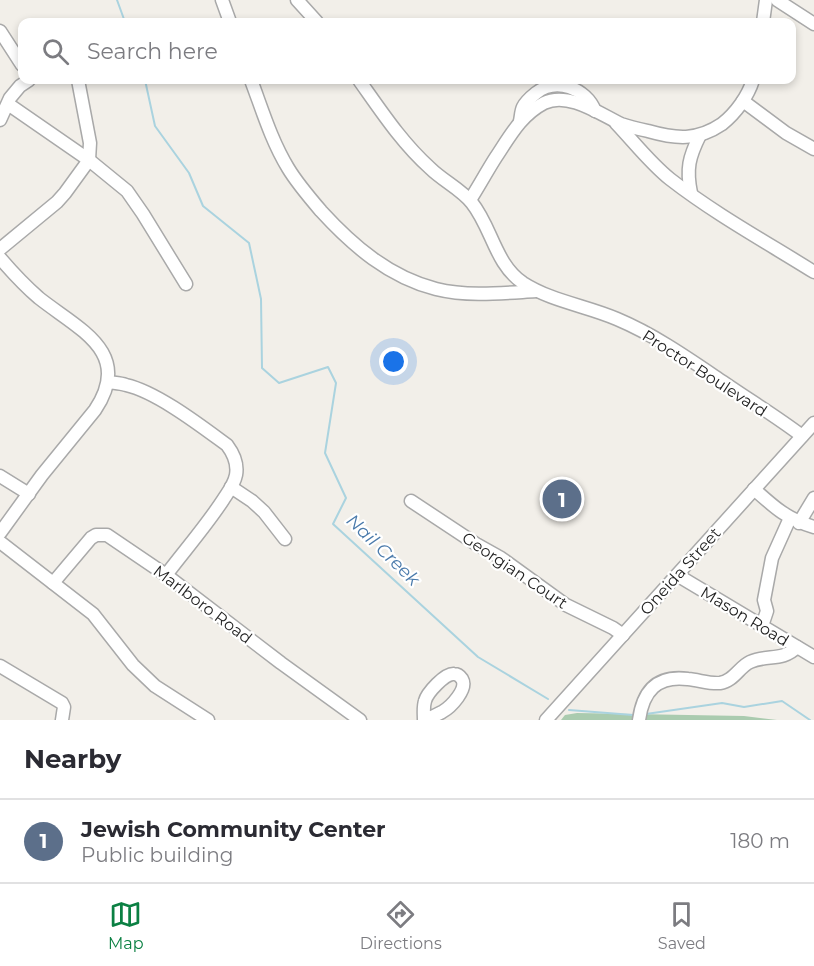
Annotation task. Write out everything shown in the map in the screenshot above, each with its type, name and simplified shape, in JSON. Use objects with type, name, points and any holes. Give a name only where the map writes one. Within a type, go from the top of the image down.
[{"type":"street","points":[[222,0],[229,18]]},
{"type":"street","points":[[297,0],[313,18]]},
{"type":"street","points":[[764,18],[766,0]]},
{"type":"street","points":[[777,0],[814,24]]},
{"type":"street","points":[[0,31],[18,59]]},
{"type":"street","points":[[0,120],[10,98],[23,84]]},
{"type":"street","points":[[0,249],[57,202],[89,160],[90,143],[79,84]]},
{"type":"street","name":"Proctor Boulevard","points":[[252,84],[284,160],[306,193],[341,232],[381,265],[438,290],[463,293],[538,291]]},
{"type":"street","name":"Proctor Boulevard","points":[[362,84],[410,149],[470,200],[483,219],[505,265],[519,279],[538,291],[617,319],[666,343],[802,436]]},
{"type":"street","points":[[470,200],[515,127],[545,102],[553,99],[566,99],[624,125],[681,138],[700,135],[726,121],[743,101],[752,84]]},
{"type":"street","points":[[743,101],[786,133],[814,149]]},
{"type":"street","points":[[8,104],[89,160],[127,191],[186,284]]},
{"type":"street","points":[[613,120],[650,161],[691,194],[814,272]]},
{"type":"street","points":[[691,194],[688,171],[691,153],[700,135]]},
{"type":"street","points":[[0,258],[20,281],[86,332],[101,350],[108,366],[108,382],[103,398],[0,533]]},
{"type":"street","points":[[108,382],[144,391],[173,408],[227,445],[232,451],[237,470],[231,488],[166,575]]},
{"type":"street","name":"Oneida Street","points":[[546,720],[814,423]]},
{"type":"street","points":[[0,476],[29,494]]},
{"type":"street","points":[[231,488],[252,501],[264,512],[285,539]]},
{"type":"street","points":[[754,489],[794,520],[814,527]]},
{"type":"street","points":[[762,626],[767,611],[764,600],[772,558],[794,520],[814,498]]},
{"type":"street","name":"Georgian Court","points":[[411,501],[501,558],[566,605],[614,628],[623,635]]},
{"type":"street","name":"Marlboro Road","points":[[52,583],[91,538],[96,535],[107,535],[166,575],[360,720]]},
{"type":"street","points":[[0,542],[93,614],[133,665],[155,686],[208,720]]},
{"type":"street","name":"Mason Road","points":[[677,575],[814,657]]},
{"type":"street","points":[[639,720],[643,700],[650,689],[660,682],[685,678],[718,683],[727,681],[747,663],[784,656],[797,647]]},
{"type":"street","points":[[0,666],[62,703],[63,715]]},
{"type":"green space","points":[[577,713],[744,716],[777,720],[561,720],[565,715]]},
{"type":"waterway","name":"Nail Creek","points":[[117,0],[124,18]]},
{"type":"waterway","name":"Nail Creek","points":[[146,84],[155,126],[189,173],[203,206],[249,243],[261,299],[262,368],[279,383],[328,367],[336,383],[325,453],[346,498],[333,524],[478,657],[548,699]]},
{"type":"waterway","name":"Nail Creek","points":[[646,714],[722,703],[744,707],[782,701],[810,720]]},
{"type":"waterway","name":"Nail Creek","points":[[569,710],[633,715]]},
{"type":"place","name":"Jewish Community Center","points":[[562,499]]}]
